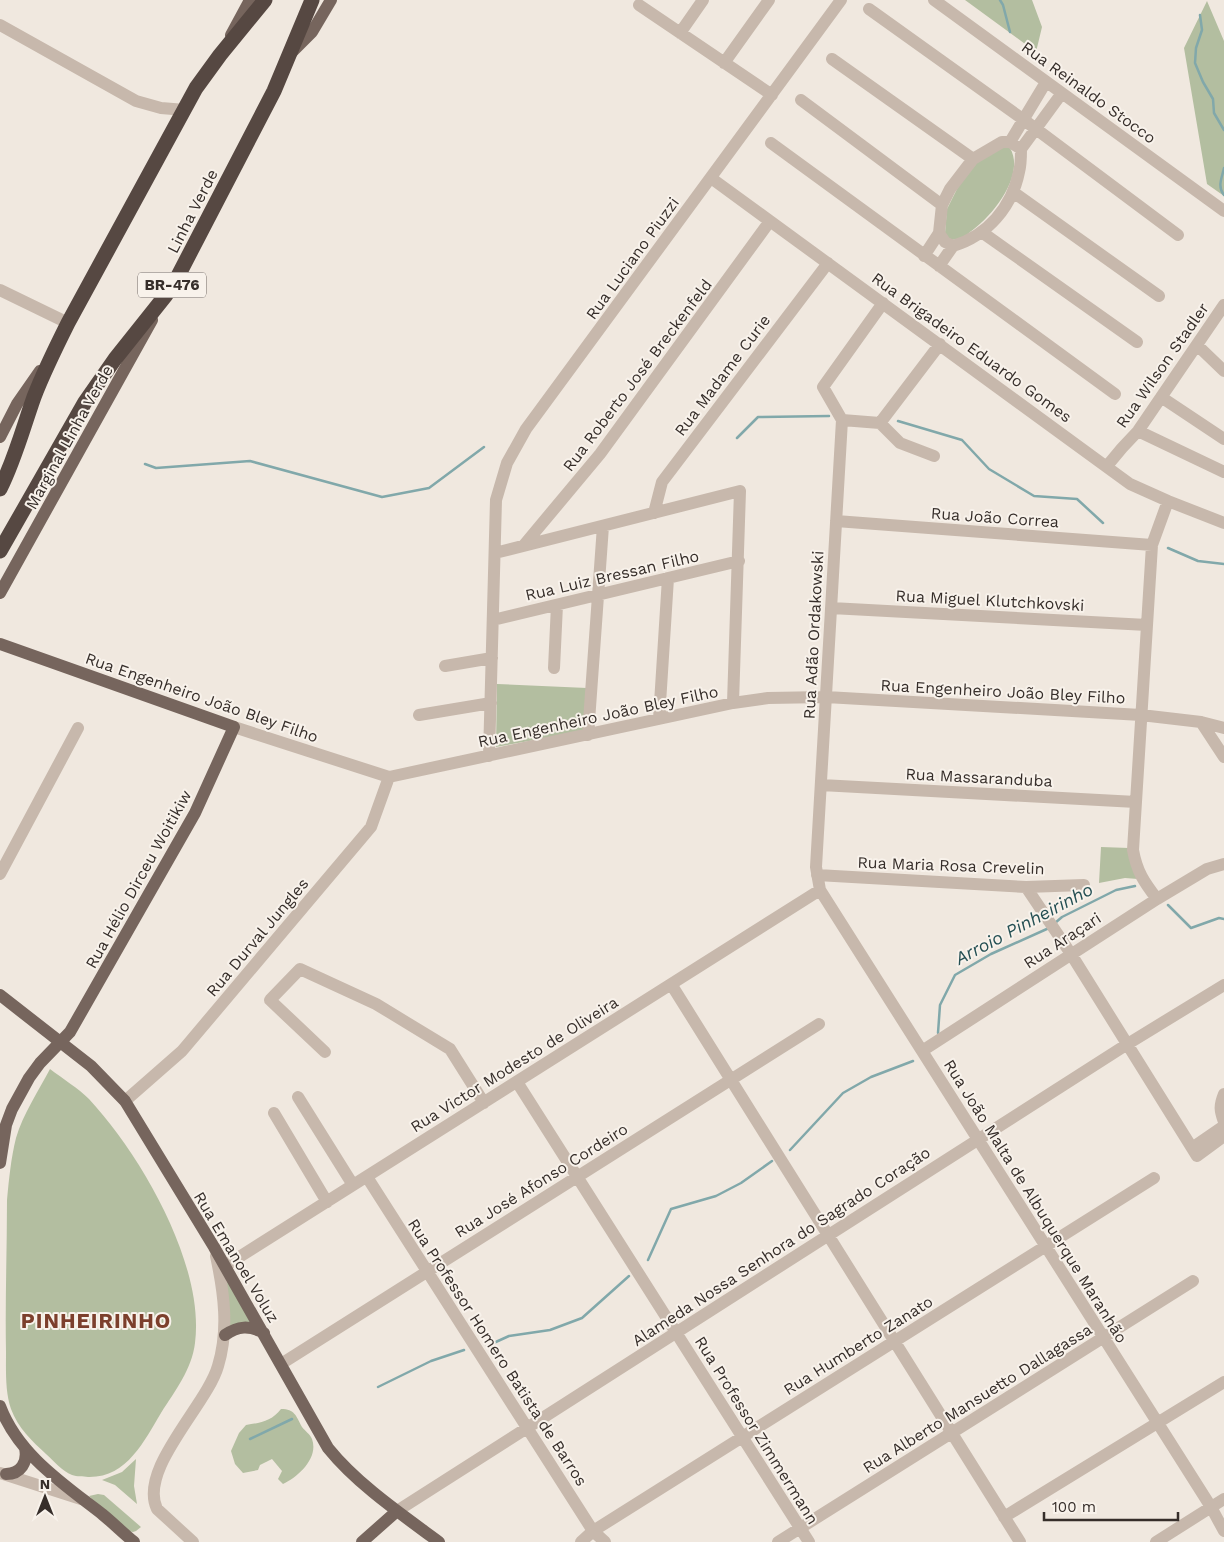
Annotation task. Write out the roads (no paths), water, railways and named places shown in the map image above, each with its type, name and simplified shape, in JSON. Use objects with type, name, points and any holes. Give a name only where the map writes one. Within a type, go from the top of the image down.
[{"type":"highway","points":[[0,489],[14,459],[34,398],[52,354],[68,323],[196,88],[265,0]]},
{"type":"highway","name":"Linha Verde","points":[[0,551],[85,402],[114,359],[166,296],[182,268],[274,92],[312,0]]},
{"type":"main road","points":[[220,55],[250,0]]},
{"type":"main road","points":[[290,54],[306,40],[331,0]]},
{"type":"main road","name":"Marginal Linha Verde","points":[[0,593],[166,296]]},
{"type":"main road","points":[[0,437],[17,404],[52,354]]},
{"type":"main road","name":"Rua Engenheiro João Bley Filho","points":[[0,644],[234,727]]},
{"type":"main road","name":"Rua Hélio Dirceu Woitikiw","points":[[0,1164],[6,1125],[12,1109],[40,1063],[70,1032],[195,813],[234,727]]},
{"type":"main road","name":"Rua Emanoel Voluz","points":[[0,995],[92,1066],[125,1101],[214,1247],[328,1448],[340,1464],[397,1511],[439,1542]]},
{"type":"main road","points":[[225,1335],[234,1329],[244,1327],[254,1328],[264,1333]]},
{"type":"main road","points":[[0,1406],[6,1421],[25,1448],[50,1473],[131,1541]]},
{"type":"main road","points":[[3,1474],[14,1473],[23,1465],[26,1457],[25,1448]]},
{"type":"main road","name":"Alameda Nossa Senhora do Sagrado Coração","points":[[362,1542],[397,1511]]},
{"type":"street","points":[[680,33],[703,0]]},
{"type":"street","points":[[724,63],[769,0]]},
{"type":"street","name":"Rua Luciano Piuzzi","points":[[489,756],[496,500],[507,463],[526,429],[841,0]]},
{"type":"street","name":"Rua Reinaldo Stocco","points":[[934,0],[1224,211]]},
{"type":"street","points":[[639,4],[772,95]]},
{"type":"street","points":[[869,9],[1035,128],[1178,235]]},
{"type":"street","points":[[0,25],[136,101],[161,108],[185,110]]},
{"type":"street","points":[[832,59],[973,159]]},
{"type":"street","points":[[1010,142],[1046,82]]},
{"type":"street","points":[[939,266],[953,246],[967,242],[983,233],[996,220],[1013,192],[1019,172],[1021,149],[1062,93]]},
{"type":"street","points":[[801,100],[942,205]]},
{"type":"street","points":[[924,256],[939,233],[942,205],[950,189],[973,159],[1002,142],[1010,142],[1021,149]]},
{"type":"street","points":[[771,143],[1115,394]]},
{"type":"street","name":"Rua Brigadeiro Eduardo Gomes","points":[[711,178],[1130,484],[1224,523]]},
{"type":"street","points":[[1013,192],[1160,296]]},
{"type":"street","name":"Rua Roberto José Breckenfeld","points":[[524,545],[600,454],[770,221]]},
{"type":"street","points":[[939,233],[945,242],[953,246]]},
{"type":"street","points":[[983,233],[1137,342]]},
{"type":"street","name":"Rua Madame Curie","points":[[654,513],[662,482],[828,263]]},
{"type":"street","points":[[0,290],[68,323]]},
{"type":"street","points":[[883,303],[823,388],[842,420],[880,423],[900,443],[934,456]]},
{"type":"street","name":"Rua Wilson Stadler","points":[[1107,466],[1138,431],[1224,305]]},
{"type":"street","points":[[880,423],[940,344]]},
{"type":"street","points":[[1197,345],[1224,371]]},
{"type":"street","points":[[1161,397],[1224,439]]},
{"type":"street","name":"Rua Adão Ordakowski","points":[[820,890],[816,867],[842,420]]},
{"type":"street","points":[[1138,431],[1224,472]]},
{"type":"street","points":[[495,552],[740,491],[733,703]]},
{"type":"street","points":[[1157,899],[1140,876],[1133,850],[1152,545],[1168,501]]},
{"type":"street","name":"Rua João Correa","points":[[836,521],[1152,545]]},
{"type":"street","points":[[588,734],[603,526]]},
{"type":"street","name":"Rua Luiz Bressan Filho","points":[[493,620],[739,561]]},
{"type":"street","points":[[659,719],[668,578]]},
{"type":"street","points":[[554,668],[557,605]]},
{"type":"street","name":"Rua Miguel Klutchkovski","points":[[831,608],[1147,625]]},
{"type":"street","points":[[445,666],[492,658]]},
{"type":"street","name":"Rua Engenheiro João Bley Filho","points":[[234,727],[389,777],[733,703],[768,698],[826,697],[1141,715],[1201,722],[1224,728]]},
{"type":"street","points":[[419,715],[490,703]]},
{"type":"street","points":[[1201,722],[1224,757]]},
{"type":"street","points":[[0,874],[78,728]]},
{"type":"street","name":"Rua Durval Jungles","points":[[125,1101],[182,1051],[371,827],[389,777]]},
{"type":"street","name":"Rua Massaranduba","points":[[820,785],[1136,802]]},
{"type":"street","name":"Rua Araçari","points":[[922,1051],[1157,899],[1207,869],[1224,864]]},
{"type":"street","name":"Rua Maria Rosa Crevelin","points":[[817,875],[1026,887],[1084,885]]},
{"type":"street","points":[[1026,887],[1071,954],[1195,1152]]},
{"type":"street","name":"Rua Victor Modesto de Oliveira","points":[[225,1266],[820,890]]},
{"type":"street","name":"Rua João Malta de Albuquerque Maranhão","points":[[820,890],[1211,1507],[1224,1531]]},
{"type":"street","points":[[325,1052],[270,1000],[300,969],[376,1004],[450,1048],[484,1103]]},
{"type":"street","points":[[671,984],[1020,1542]]},
{"type":"street","name":"Alameda Nossa Senhora do Sagrado Coração","points":[[397,1511],[1126,1044],[1224,985]]},
{"type":"street","name":"Rua José Afonso Cordeiro","points":[[281,1364],[819,1024]]},
{"type":"street","name":"Rua Professor Zimmermann","points":[[517,1082],[810,1542]]},
{"type":"street","points":[[1195,1152],[1224,1124],[1219,1109],[1219,1104],[1224,1094]]},
{"type":"street","points":[[298,1097],[353,1185]]},
{"type":"street","points":[[274,1113],[327,1202]]},
{"type":"street","points":[[1195,1152],[1224,1136]]},
{"type":"street","name":"Rua Professor Homero Batista de Barros","points":[[367,1176],[593,1531],[605,1542]]},
{"type":"street","name":"Rua Humberto Zanato","points":[[581,1542],[593,1531],[1154,1178]]},
{"type":"street","points":[[193,1542],[161,1513],[155,1504],[156,1478],[161,1462],[210,1385],[218,1366],[225,1335],[224,1304],[214,1247]]},
{"type":"street","name":"Rua Alberto Mansuetto Dallagassa","points":[[778,1542],[1192,1281]]},
{"type":"street","points":[[1004,1517],[1224,1382]]},
{"type":"street","points":[[3,1474],[84,1500]]},
{"type":"street","points":[[1156,1542],[1224,1499]]},
{"type":"waterway","points":[[1000,0],[1010,32]]},
{"type":"waterway","points":[[1200,15],[1202,30],[1196,48],[1195,63],[1213,99],[1214,113],[1224,130]]},
{"type":"waterway","points":[[1224,168],[1220,185],[1224,195]]},
{"type":"waterway","points":[[737,438],[758,417],[829,416]]},
{"type":"waterway","points":[[898,421],[962,440],[989,469],[1034,496],[1077,499],[1103,523]]},
{"type":"waterway","points":[[145,464],[156,468],[250,461],[382,497],[429,488],[484,447]]},
{"type":"waterway","points":[[1168,548],[1198,561],[1224,564]]},
{"type":"waterway","name":"Arroio Pinheirinho","points":[[1055,923],[1062,917],[1116,890],[1135,886]]},
{"type":"waterway","name":"Arroio Pinheirinho","points":[[1168,905],[1191,928],[1219,918],[1224,919]]},
{"type":"waterway","name":"Arroio Pinheirinho","points":[[938,1033],[940,1005],[955,975],[991,954],[1049,928]]},
{"type":"waterway","name":"Arroio Pinheirinho","points":[[790,1150],[843,1093],[871,1077],[913,1061]]},
{"type":"waterway","name":"Arroio Pinheirinho","points":[[648,1260],[671,1209],[716,1196],[741,1183],[772,1161]]},
{"type":"waterway","name":"Arroio Pinheirinho","points":[[487,1346],[509,1336],[550,1330],[582,1318],[629,1276]]},
{"type":"waterway","name":"Arroio Pinheirinho","points":[[378,1387],[431,1361],[464,1350]]},
{"type":"waterway","name":"Arroio Pinheirinho","points":[[250,1439],[292,1419]]},
{"type":"district","name":"PINHEIRINHO","points":[[96,1321]]}]
